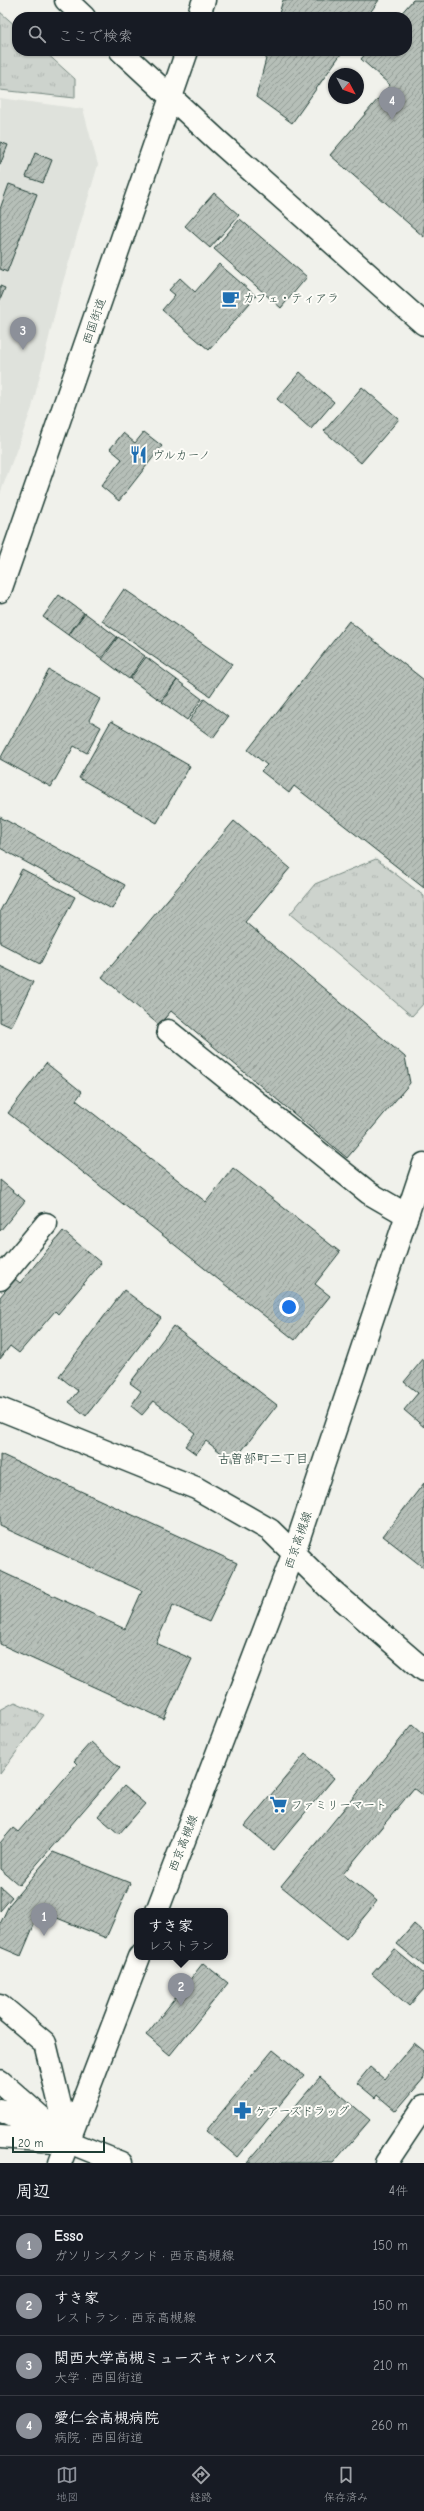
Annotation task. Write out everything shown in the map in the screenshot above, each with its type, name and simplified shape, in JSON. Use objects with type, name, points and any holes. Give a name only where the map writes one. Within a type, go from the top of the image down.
[{"type":"street","points":[[66,0],[79,12]]},
{"type":"street","points":[[200,12],[204,0]]},
{"type":"street","points":[[126,56],[218,142],[424,324]]},
{"type":"street","name":"西国街道","points":[[0,591],[185,56]]},
{"type":"street","points":[[168,1031],[364,1190],[407,1215]]},
{"type":"street","name":"西京高槻線","points":[[158,1908],[293,1555],[424,1164]]},
{"type":"street","points":[[2,1272],[46,1224]]},
{"type":"street","points":[[0,1409],[196,1488],[270,1530],[293,1555],[407,1657],[424,1670]]},
{"type":"street","points":[[60,2163],[138,1960]]},
{"type":"street","points":[[0,2005],[45,2043],[69,2142]]},
{"type":"street","points":[[0,2081],[69,2142]]},
{"type":"street","points":[[386,2163],[424,2106]]},
{"type":"street","points":[[0,2110],[69,2142],[121,2163]]},
{"type":"street","points":[[0,2137],[69,2142]]},
{"type":"shaded area","points":[[0,98],[83,109],[98,165],[60,292],[32,408],[0,494]]},
{"type":"green space","points":[[0,12],[12,23],[12,56],[50,56],[75,79],[75,98],[0,90]]},
{"type":"green space","points":[[376,859],[424,896],[424,1003],[412,1016],[290,914],[315,884]]},
{"type":"green space","points":[[15,1702],[44,1715],[0,1774],[0,1710]]},
{"type":"building","points":[[283,0],[379,0],[371,12],[279,12]]},
{"type":"building","points":[[413,0],[424,0],[424,237],[330,155],[390,85],[361,59],[364,56],[412,56],[412,12],[402,12]]},
{"type":"building","points":[[267,56],[339,56],[331,68],[328,68],[328,72],[292,123],[256,97]]},
{"type":"building","points":[[0,142],[8,145],[0,165]]},
{"type":"building","points":[[35,153],[52,160],[43,183],[26,177]]},
{"type":"building","points":[[9,184],[37,194],[7,272],[0,269],[0,209]]},
{"type":"building","points":[[214,193],[239,215],[210,248],[185,226]]},
{"type":"building","points":[[240,219],[307,277],[281,308],[214,249]]},
{"type":"building","points":[[219,264],[256,296],[209,350],[162,310],[175,295],[169,290],[180,278],[195,292]]},
{"type":"building","points":[[0,286],[5,288],[0,300]]},
{"type":"building","points":[[300,372],[334,402],[311,429],[277,399]]},
{"type":"building","points":[[362,387],[399,419],[361,463],[324,431]]},
{"type":"building","points":[[144,432],[162,446],[119,501],[101,486],[122,459],[110,449],[123,433],[135,443]]},
{"type":"building","points":[[124,589],[232,664],[210,696],[102,621]]},
{"type":"building","points":[[59,595],[84,613],[68,635],[43,617]]},
{"type":"building","points":[[85,613],[117,637],[101,658],[69,635]]},
{"type":"building","points":[[349,621],[424,680],[424,888],[294,786],[289,793],[261,771],[267,765],[248,750]]},
{"type":"building","points":[[118,637],[145,656],[129,679],[102,659]]},
{"type":"building","points":[[146,657],[177,680],[161,701],[130,679]]},
{"type":"building","points":[[49,670],[100,699],[89,720],[101,727],[87,753],[74,746],[51,787],[0,759]]},
{"type":"building","points":[[177,680],[202,699],[187,720],[162,702]]},
{"type":"building","points":[[204,699],[228,717],[213,738],[189,721]]},
{"type":"building","points":[[111,721],[190,766],[157,823],[79,778]]},
{"type":"building","points":[[0,817],[125,885],[112,909],[0,848]]},
{"type":"building","points":[[234,821],[290,868],[245,922],[405,1057],[410,1083],[347,1158],[171,1011],[159,1025],[102,977]]},
{"type":"building","points":[[22,869],[75,897],[40,964],[0,943],[0,911]]},
{"type":"building","points":[[0,966],[33,982],[11,1027],[0,1022]]},
{"type":"building","points":[[46,1063],[82,1092],[76,1100],[206,1202],[233,1168],[340,1252],[315,1284],[330,1296],[295,1340],[8,1113]]},
{"type":"building","points":[[0,1180],[25,1201],[0,1231]]},
{"type":"building","points":[[63,1231],[101,1263],[58,1314],[55,1311],[19,1353],[10,1346],[0,1359],[0,1297],[15,1279],[20,1283]]},
{"type":"building","points":[[124,1290],[161,1318],[86,1416],[69,1402],[78,1391],[59,1376]]},
{"type":"building","points":[[173,1326],[277,1405],[233,1462],[206,1441],[196,1454],[185,1446],[195,1433],[154,1401],[142,1415],[131,1406],[141,1391],[130,1383]]},
{"type":"building","points":[[424,1358],[424,1427],[404,1410],[418,1393],[404,1382]]},
{"type":"building","points":[[0,1454],[237,1563],[209,1622],[173,1605],[156,1643],[192,1659],[164,1719],[0,1644],[0,1571],[125,1629],[142,1591],[0,1526]]},
{"type":"building","points":[[424,1483],[424,1568],[383,1536]]},
{"type":"building","points":[[413,1724],[424,1734],[424,1796],[414,1788],[343,1874],[377,1901],[346,1939],[281,1886]]},
{"type":"building","points":[[91,1742],[120,1768],[19,1885],[0,1869],[0,1843],[13,1828],[18,1832],[77,1764],[74,1761]]},
{"type":"building","points":[[305,1754],[334,1778],[274,1850],[245,1826]]},
{"type":"building","points":[[124,1786],[145,1804],[119,1834],[98,1816]]},
{"type":"building","points":[[53,1852],[130,1883],[106,1938],[40,1911],[21,1956],[0,1947],[0,1924],[9,1905]]},
{"type":"building","points":[[0,1886],[12,1897],[0,1911]]},
{"type":"building","points":[[414,1924],[424,1933],[424,1966],[397,1944]]},
{"type":"building","points":[[394,1949],[424,1974],[424,1989],[409,2006],[372,1974]]},
{"type":"building","points":[[203,1963],[228,1983],[170,2055],[146,2035]]},
{"type":"building","points":[[414,2043],[424,2051],[424,2078],[396,2111],[377,2095],[375,2098],[357,2083],[370,2067],[384,2079]]},
{"type":"building","points":[[273,2050],[304,2075],[237,2157],[206,2131]]},
{"type":"building","points":[[320,2077],[370,2120],[333,2163],[247,2163]]},
{"type":"place","name":"愛仁会高槻病院","points":[[392,120]]},
{"type":"place","name":"カフェ・ティアラ","points":[[230,298]]},
{"type":"place","name":"関西大学高槻ミューズキャンパス","points":[[23,350]]},
{"type":"place","name":"ヴルカーノ","points":[[139,455]]},
{"type":"place","name":"ファミリーマート","points":[[278,1805]]},
{"type":"place","name":"Esso","points":[[44,1936]]},
{"type":"place","name":"すき家","points":[[181,2006]]},
{"type":"place","name":"ケアーズドラッグ","points":[[242,2111]]},
{"type":"district","name":"古曽部町二丁目","points":[[263,1458]]}]
